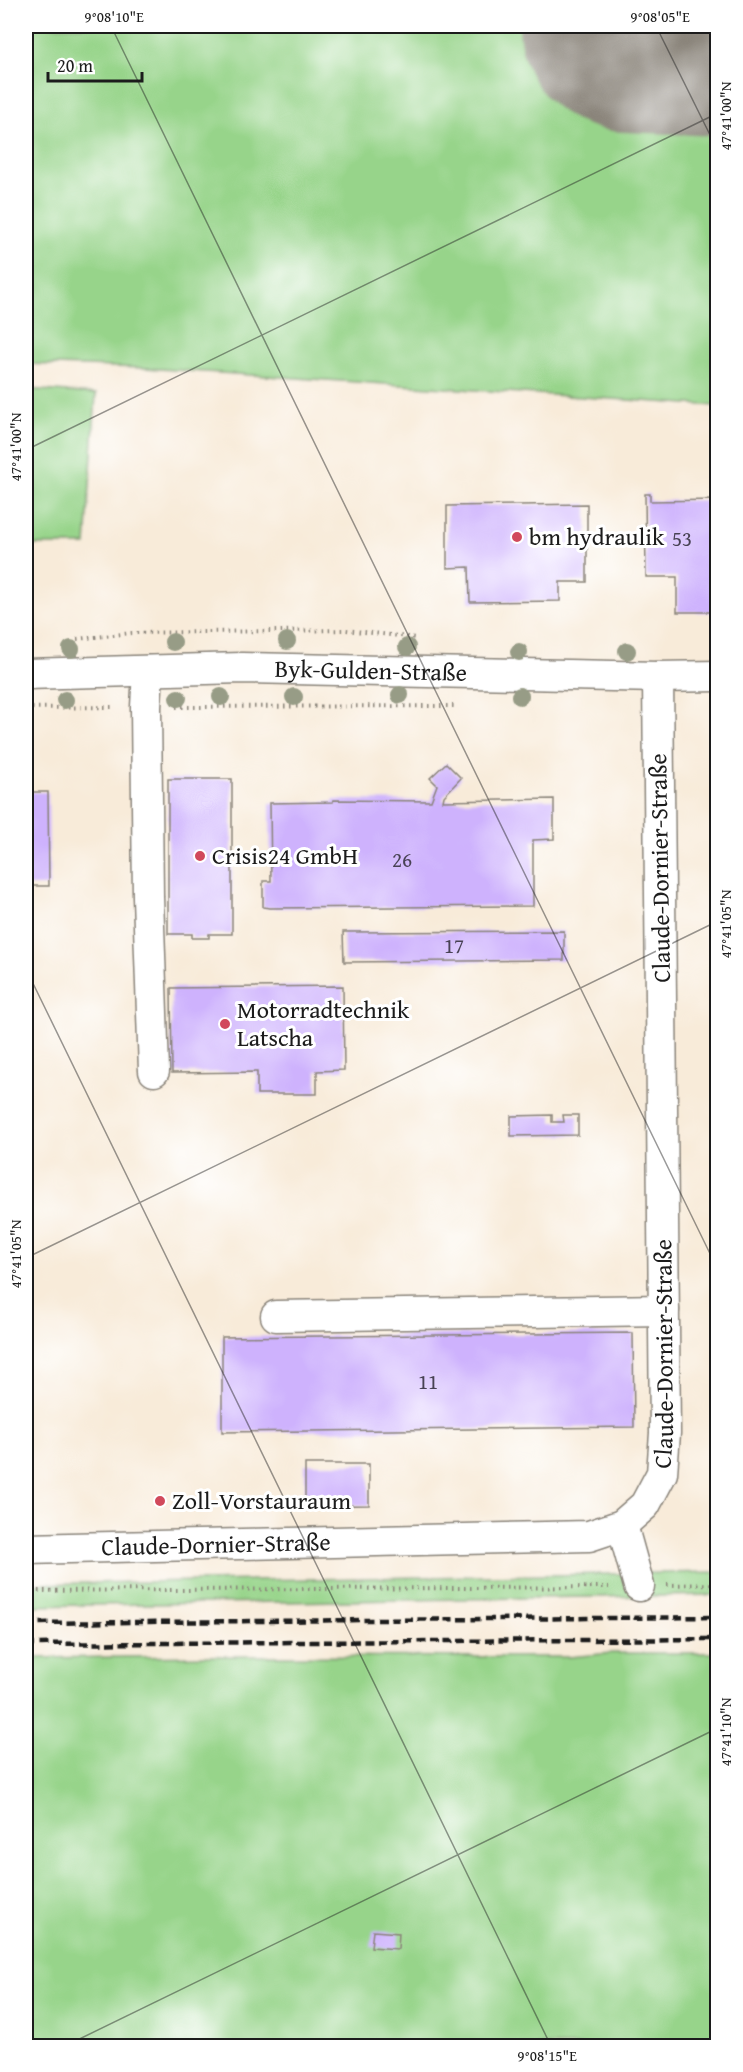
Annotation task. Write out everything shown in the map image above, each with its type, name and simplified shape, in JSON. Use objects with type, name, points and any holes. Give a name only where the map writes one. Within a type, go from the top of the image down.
[{"type":"street","name":"Byk-Gulden-Straße","points":[[26,674],[242,668],[658,677],[717,676]]},
{"type":"street","points":[[148,671],[146,707],[148,897],[154,1071]]},
{"type":"street","name":"Claude-Dornier-Straße","points":[[26,1550],[588,1536],[622,1526],[645,1505],[662,1473],[664,1433],[658,677]]},
{"type":"street","points":[[276,1316],[664,1310]]},
{"type":"street","points":[[622,1526],[639,1586]]},
{"type":"path","points":[[26,708],[464,706]]},
{"type":"path","points":[[26,1591],[717,1584]]},
{"type":"green space","points":[[26,26],[717,26],[717,406],[145,368],[26,364]]},
{"type":"green space","points":[[26,389],[96,394],[86,545],[26,545]]},
{"type":"green space","points":[[717,1572],[718,1595],[26,1606],[26,1584]]},
{"type":"green space","points":[[612,1653],[717,1653],[717,2046],[26,2046],[26,1658],[569,1657]]},
{"type":"building","points":[[645,494],[650,494],[650,501],[718,500],[718,612],[677,612],[677,577],[646,577]]},
{"type":"building","name":"bm hydraulik","points":[[587,504],[587,582],[560,582],[560,601],[470,602],[469,567],[447,568],[447,506]]},
{"type":"building","points":[[446,763],[461,778],[444,796],[443,801],[554,799],[554,839],[533,840],[533,906],[263,907],[263,881],[271,881],[270,803],[333,802],[333,800],[431,801],[437,785],[430,778]]},
{"type":"building","name":"Crisis24 GmbH","points":[[168,779],[232,779],[232,934],[209,934],[209,938],[192,938],[192,934],[168,934]]},
{"type":"building","points":[[26,792],[48,792],[49,886],[26,886]]},
{"type":"building","points":[[564,931],[564,960],[344,962],[343,932]]},
{"type":"building","points":[[343,986],[344,1070],[317,1071],[317,1094],[257,1094],[257,1072],[172,1073],[171,988]]},
{"type":"building","points":[[552,1115],[552,1122],[564,1122],[563,1115],[578,1115],[578,1135],[511,1136],[511,1116]]},
{"type":"building","points":[[633,1333],[634,1427],[222,1432],[222,1337]]},
{"type":"building","points":[[305,1464],[369,1464],[369,1505],[305,1506]]},
{"type":"building","points":[[373,1931],[399,1933],[398,1949],[371,1947]]},
{"type":"runway","points":[[625,26],[718,30]]},
{"type":"railway","points":[[26,1623],[718,1617]]},
{"type":"railway","points":[[26,1644],[718,1639]]},
{"type":"place","name":"bm hydraulik","points":[[517,537]]},
{"type":"place","name":"Crisis24 GmbH","points":[[200,856]]},
{"type":"place","name":"Motorradtechnik Latscha","points":[[225,1024]]},
{"type":"place","name":"Zoll-Vorstauraum","points":[[160,1501]]}]
